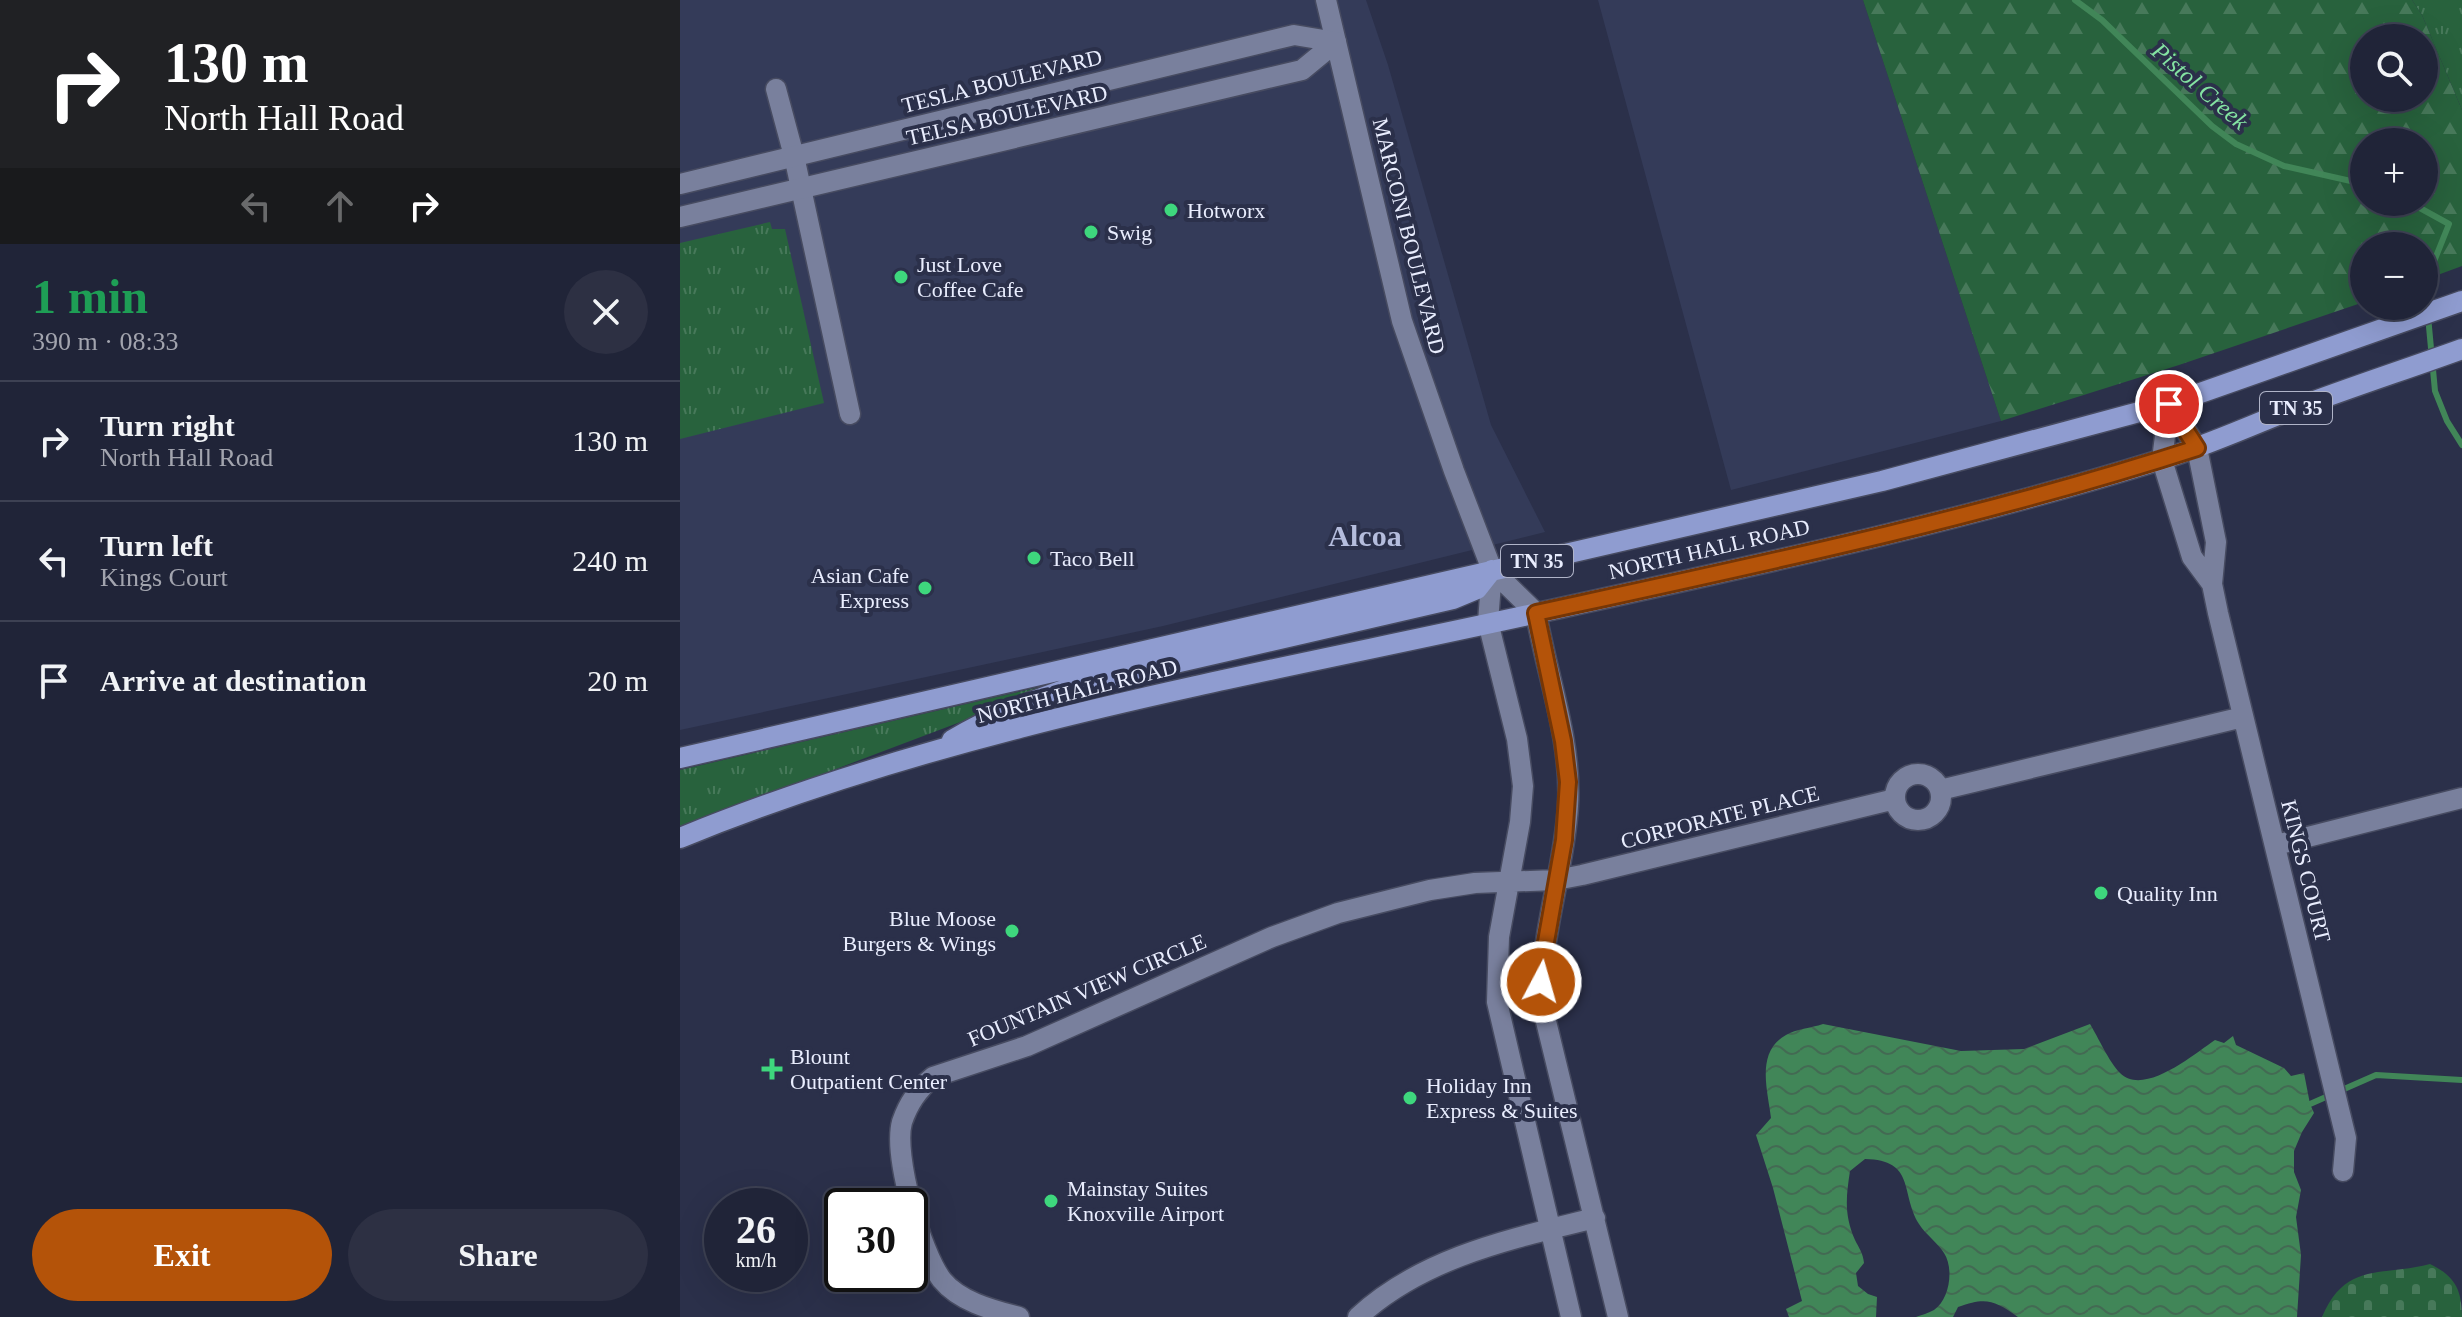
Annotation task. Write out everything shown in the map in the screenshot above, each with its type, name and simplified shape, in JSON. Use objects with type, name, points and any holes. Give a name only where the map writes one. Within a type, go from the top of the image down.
[{"type":"main road","name":"NORTH HALL ROAD","points":[[680,758],[1882,481],[2169,404],[2462,301]]},
{"type":"main road","name":"NORTH HALL ROAD","points":[[680,838],[742,813],[935,750],[1299,662],[1536,613],[1874,536],[2074,486],[2197,448],[2462,349]]},
{"type":"main road","points":[[935,750],[1006,710],[1075,686],[1453,599],[1477,589],[1492,570]]},
{"type":"street","name":"MARCONI BOULEVARD","points":[[1326,0],[1402,321],[1492,570],[1536,613]]},
{"type":"street","name":"TESLA BOULEVARD","points":[[680,184],[1294,35],[1336,42]]},
{"type":"street","name":"TELSA BOULEVARD","points":[[680,217],[1302,70],[1336,42]]},
{"type":"street","points":[[776,89],[794,156],[850,414]]},
{"type":"street","name":"KINGS COURT","points":[[2169,404],[2197,448],[2216,542],[2212,584],[2346,1138],[2343,1171]]},
{"type":"street","name":"KINGS COURT","points":[[2169,404],[2162,460],[2192,557],[2212,584]]},
{"type":"street","name":"MARCONI BOULEVARD","points":[[1492,570],[1488,622],[1517,739],[1523,786],[1520,822],[1499,937],[1497,1002],[1571,1317]]},
{"type":"street","points":[[1536,613],[1563,741],[1568,782],[1565,829],[1544,953],[1542,1005],[1618,1317]]},
{"type":"street","points":[[1895,799],[1902,813],[1916,820],[1924,819],[1936,811],[1940,790],[2243,717]]},
{"type":"street","name":"CORPORATE PLACE","points":[[1556,880],[1895,799],[1899,784],[1911,775],[1926,775],[1937,783],[1940,790]]},
{"type":"street","points":[[2276,845],[2462,798]]},
{"type":"street","name":"FOUNTAIN VIEW CIRCLE","points":[[1019,1317],[962,1297],[944,1282],[921,1238],[900,1138],[910,1103],[933,1077],[1027,1046],[1272,937],[1338,913],[1430,890],[1475,883],[1556,880]]},
{"type":"street","points":[[1358,1317],[1377,1299],[1409,1278],[1435,1266],[1595,1218]]},
{"type":"shaded area","points":[[680,0],[1366,0],[1388,65],[1491,425],[1545,532],[1163,626],[680,730]]},
{"type":"shaded area","points":[[1598,0],[1863,0],[2001,421],[1731,490]]},
{"type":"green space","points":[[1863,0],[2412,0],[2426,24],[2350,24],[2350,112],[2438,112],[2438,53],[2462,110],[2462,266],[2438,275],[2438,232],[2350,232],[2350,307],[2001,421]]},
{"type":"green space","points":[[2412,0],[2462,0],[2462,110],[2438,53],[2438,24],[2426,24]]},
{"type":"green space","points":[[770,222],[772,229],[785,229],[824,403],[680,439],[680,243]]},
{"type":"green space","points":[[1074,679],[680,828],[680,770]]},
{"type":"green space","points":[[2430,1264],[2446,1274],[2455,1285],[2461,1299],[2462,1317],[2322,1317],[2342,1287],[2354,1279]]},
{"type":"water","points":[[1823,1024],[1961,1051],[2024,1049],[2090,1024],[2120,1073],[2130,1079],[2142,1080],[2169,1071],[2215,1040],[2224,1043],[2233,1036],[2236,1045],[2284,1068],[2291,1076],[2304,1073],[2314,1113],[2294,1151],[2294,1172],[2301,1190],[2296,1217],[2301,1255],[2297,1317],[2018,1317],[1996,1304],[1983,1301],[1958,1307],[1953,1317],[1916,1317],[1934,1310],[1944,1299],[1949,1283],[1947,1259],[1919,1224],[1899,1172],[1892,1165],[1865,1159],[1850,1171],[1847,1206],[1851,1231],[1864,1263],[1856,1273],[1858,1286],[1877,1297],[1876,1317],[1789,1317],[1786,1309],[1802,1301],[1756,1135],[1771,1118],[1766,1084],[1770,1051],[1786,1035]]},
{"type":"waterway","name":"Pistol Creek","points":[[2075,0],[2102,20],[2212,126],[2236,144],[2284,166],[2350,181]]},
{"type":"waterway","name":"Pistol Creek","points":[[2434,216],[2449,224],[2425,284],[2435,391],[2447,421],[2462,445]]},
{"type":"waterway","points":[[2310,1104],[2376,1075],[2462,1080]]},
{"type":"place","name":"Hotworx","points":[[1171,210]]},
{"type":"place","name":"Swig","points":[[1091,232]]},
{"type":"place","name":"Just Love Coffee Cafe","points":[[901,277]]},
{"type":"place","name":"Taco Bell","points":[[1034,558]]},
{"type":"place","name":"Asian Cafe Express","points":[[925,588]]},
{"type":"place","name":"Quality Inn","points":[[2101,893]]},
{"type":"place","name":"Blue Moose Burgers & Wings","points":[[1012,931]]},
{"type":"place","name":"Blount Outpatient Center","points":[[772,1069]]},
{"type":"place","name":"Holiday Inn Express & Suites","points":[[1410,1098]]},
{"type":"place","name":"Mainstay Suites Knoxville Airport","points":[[1051,1201]]},
{"type":"district","name":"Alcoa","points":[[1365,535]]},
{"type":"route","points":[[1541,982],[1564,840],[1568,782],[1563,741],[1536,613],[1874,536],[2074,486],[2197,448],[2169,404]]}]
